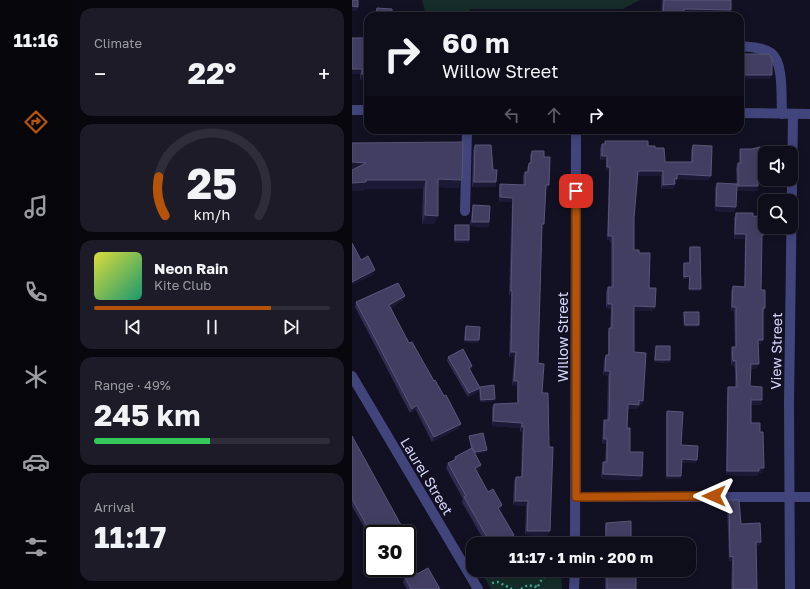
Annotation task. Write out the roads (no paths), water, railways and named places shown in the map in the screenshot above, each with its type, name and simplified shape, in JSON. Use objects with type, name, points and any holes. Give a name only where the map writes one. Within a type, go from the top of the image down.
[{"type":"street","points":[[744,46],[760,48],[771,53],[776,59],[780,79],[782,114]]},
{"type":"street","points":[[352,110],[364,110]]},
{"type":"street","points":[[744,114],[810,114]]},
{"type":"street","name":"View Street","points":[[790,589],[789,403],[792,114]]},
{"type":"street","points":[[465,211],[467,134]]},
{"type":"street","name":"Willow Street","points":[[575,537],[576,134]]},
{"type":"street","name":"Laurel Street","points":[[352,376],[478,589]]},
{"type":"street","points":[[576,497],[810,497]]},
{"type":"street","points":[[574,577],[574,589]]}]
